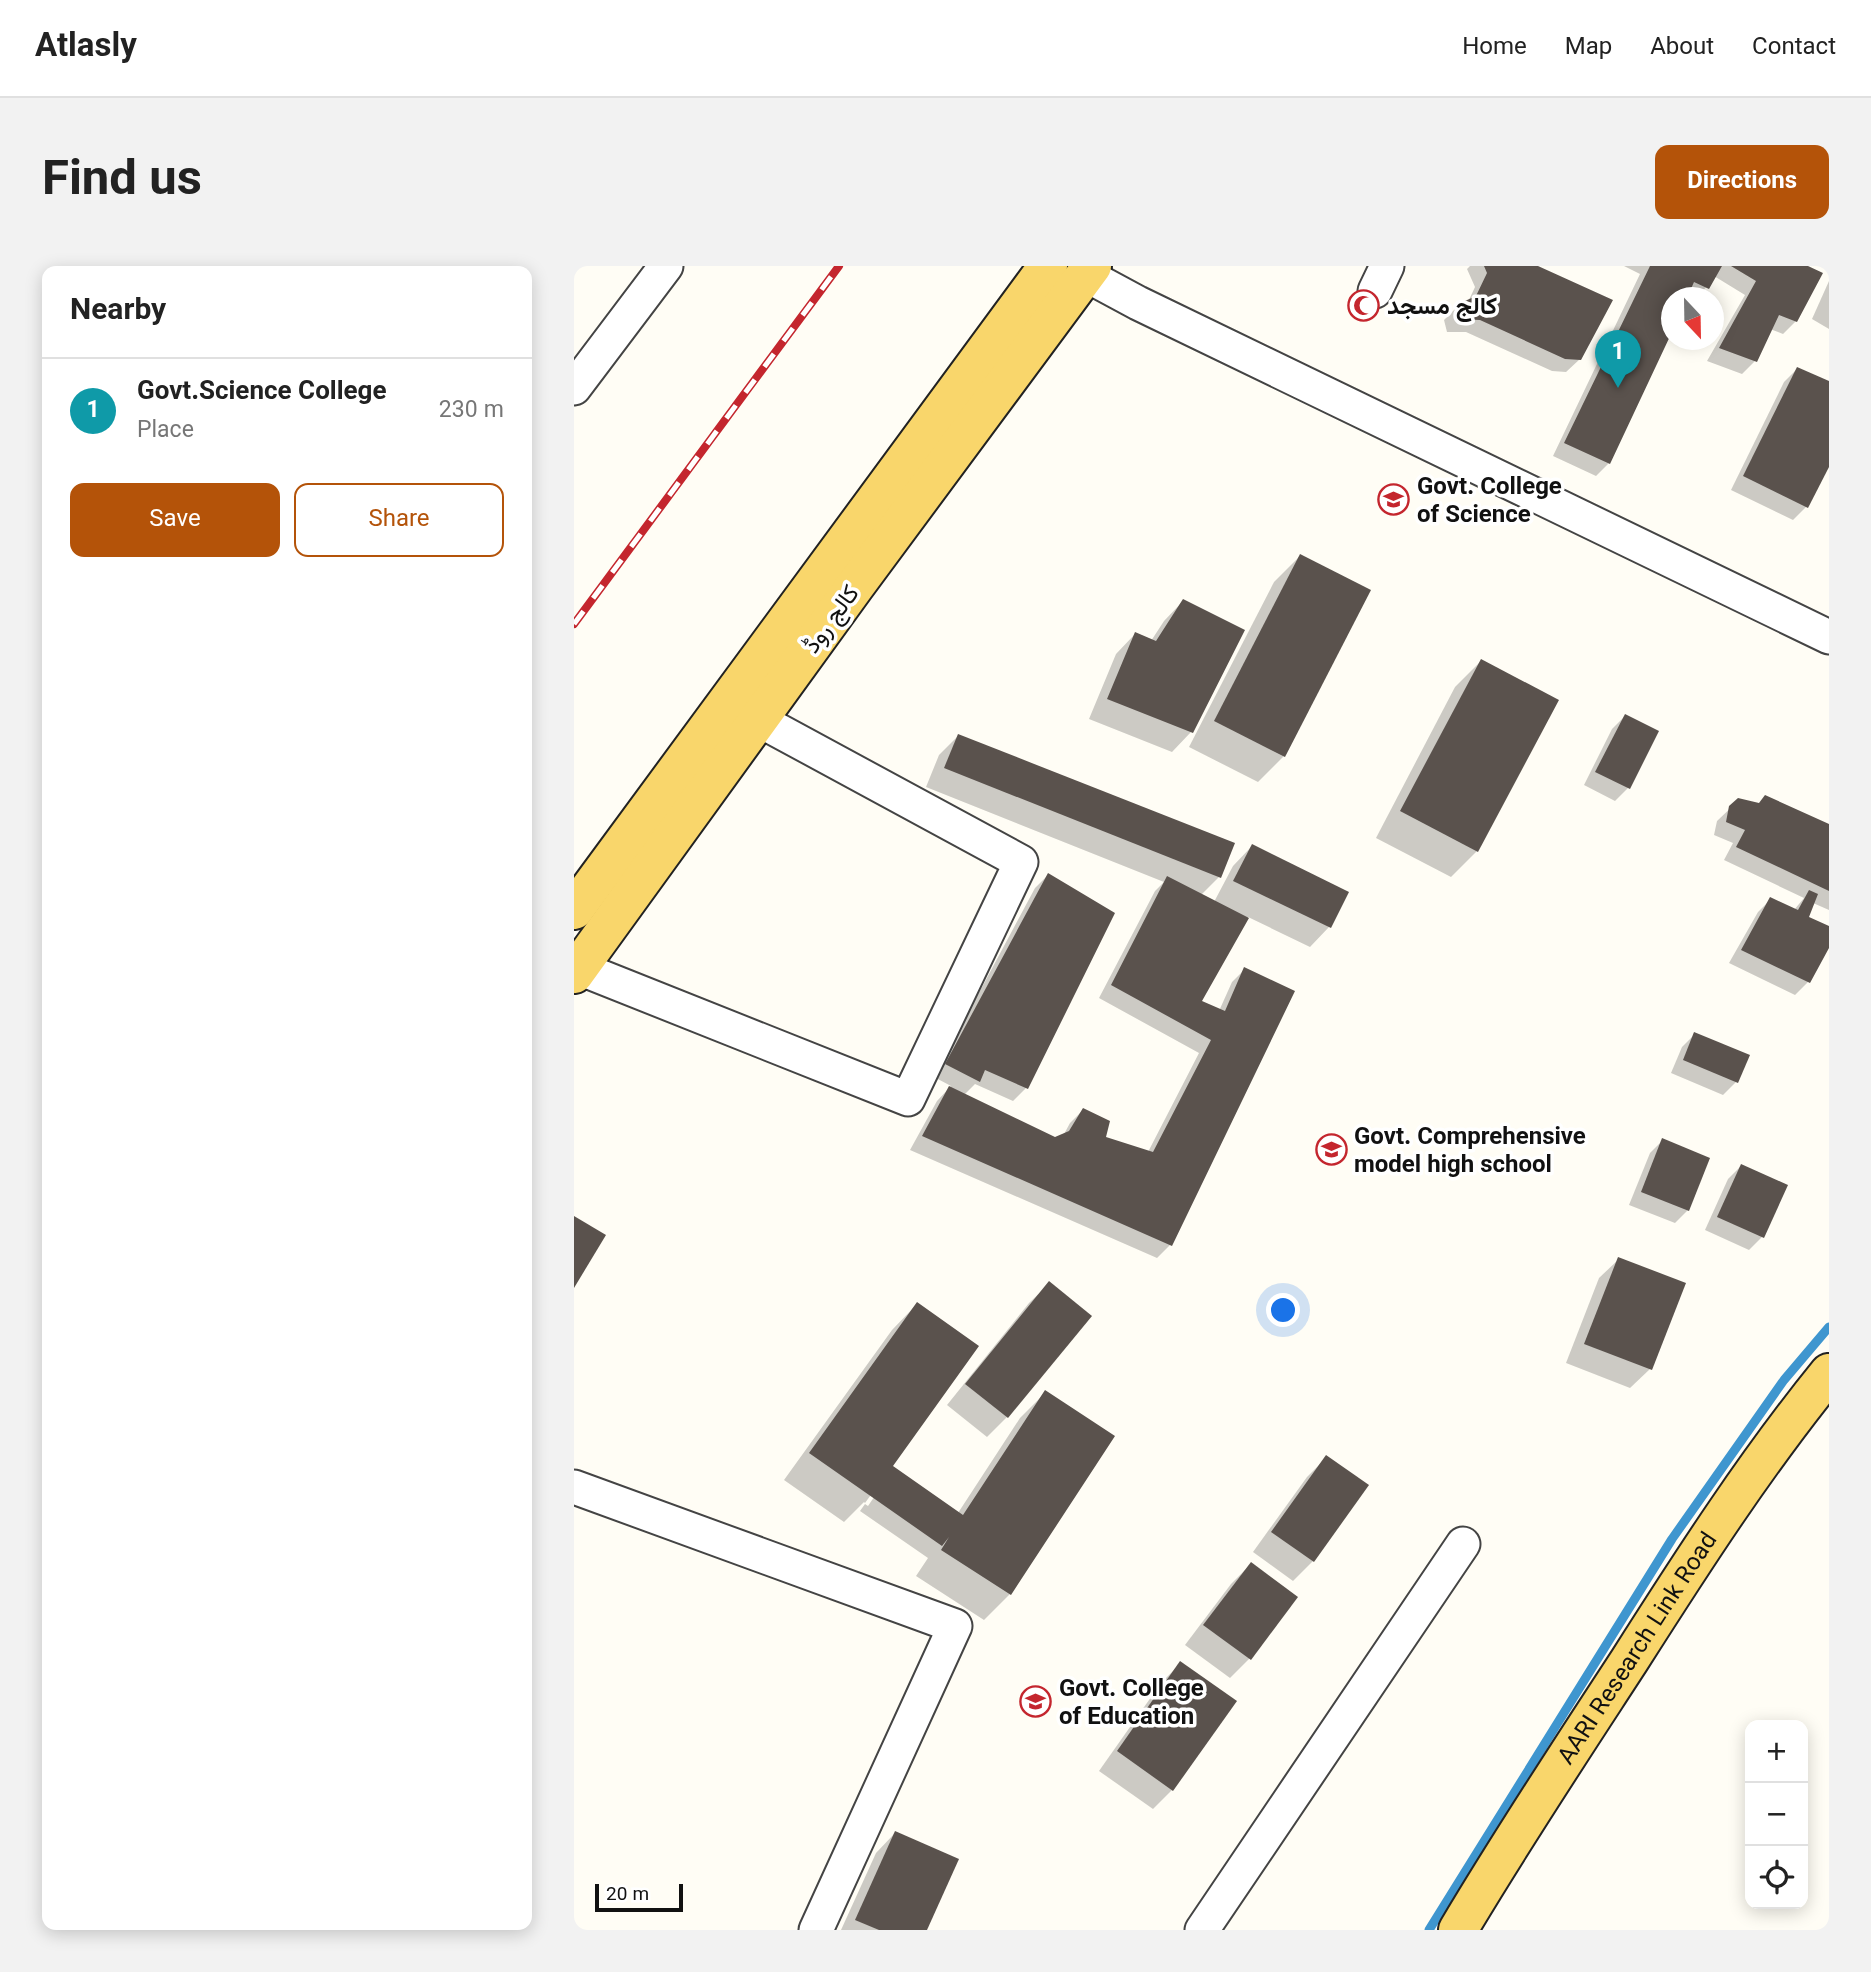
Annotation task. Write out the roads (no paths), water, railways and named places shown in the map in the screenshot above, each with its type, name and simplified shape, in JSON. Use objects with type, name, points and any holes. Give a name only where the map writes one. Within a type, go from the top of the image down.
[{"type":"main road","name":"کالج روڈ","points":[[574,911],[1048,266]]},
{"type":"main road","name":"کالج روڈ","points":[[576,971],[855,586],[1089,270]]},
{"type":"main road","name":"AARI Research Link Road","points":[[1458,1930],[1508,1847],[1696,1557],[1746,1482],[1829,1373]]},
{"type":"street","points":[[574,388],[666,266]]},
{"type":"street","points":[[1089,270],[1138,303],[1829,637]]},
{"type":"street","points":[[576,971],[908,1100],[1021,862],[759,720]]},
{"type":"street","points":[[574,1487],[955,1626],[816,1930]]},
{"type":"street","points":[[1202,1930],[1463,1544]]},
{"type":"waterway","points":[[1429,1930],[1672,1539],[1784,1380],[1829,1327]]},
{"type":"railway","points":[[574,624],[839,266]]},
{"type":"place","name":"کالج مسجد","points":[[1364,306]]},
{"type":"place","name":"Govt.Science College","points":[[1618,388]]},
{"type":"place","name":"Govt. College of Science","points":[[1394,500]]},
{"type":"place","name":"Govt. Comprehensive model high school","points":[[1331,1150]]},
{"type":"place","name":"Govt. College of Education","points":[[1036,1702]]}]
